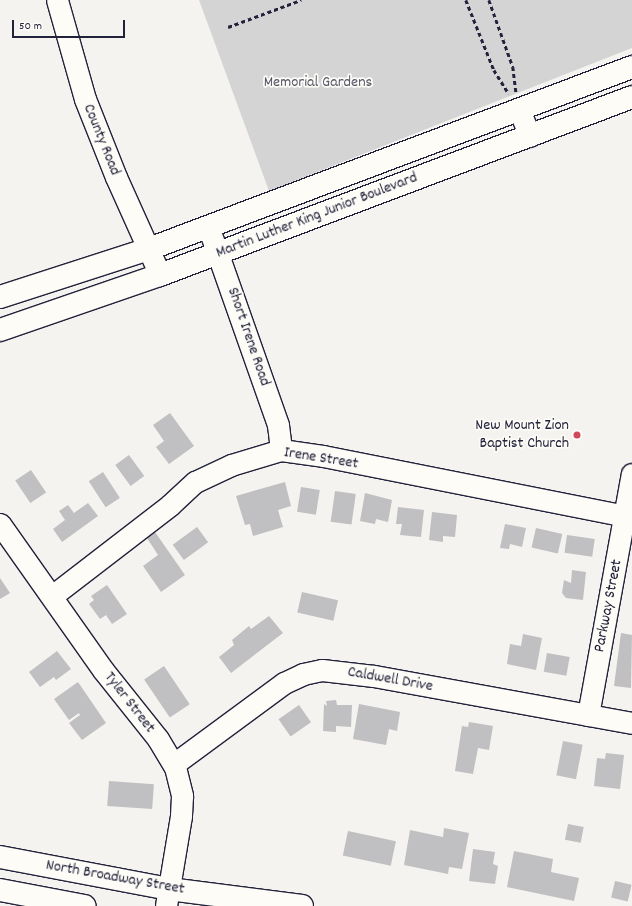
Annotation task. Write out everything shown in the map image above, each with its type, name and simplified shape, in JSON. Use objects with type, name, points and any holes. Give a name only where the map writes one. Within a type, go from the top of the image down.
[{"type":"main road","name":"Martin Luther King Junior Boulevard","points":[[0,297],[149,249],[632,67]]},
{"type":"main road","name":"Martin Luther King Junior Boulevard","points":[[0,330],[160,275],[632,97]]},
{"type":"main road","name":"North Broadway Street","points":[[0,857],[167,898],[302,906]]},
{"type":"main road","name":"North Broadway Street","points":[[0,890],[85,906]]},
{"type":"street","name":"County Road","points":[[57,0],[85,99],[116,178],[160,275]]},
{"type":"street","points":[[519,110],[530,136]]},
{"type":"street","name":"Short Irene Road","points":[[208,226],[278,425],[281,450]]},
{"type":"street","name":"Irene Street","points":[[52,596],[170,505],[195,482],[231,465],[281,450],[323,456],[629,516]]},
{"type":"street","name":"Parkway Street","points":[[588,715],[629,516],[632,474]]},
{"type":"street","name":"Tyler Street","points":[[0,524],[174,764],[182,796],[167,898]]},
{"type":"street","name":"Caldwell Drive","points":[[174,764],[284,684],[302,674],[322,670],[374,676],[632,723]]},
{"type":"path","points":[[228,28],[301,0]]},
{"type":"path","points":[[466,0],[494,70],[519,110]]},
{"type":"path","points":[[489,0],[513,66],[519,110]]},
{"type":"green space","name":"Memorial Gardens","points":[[199,0],[632,0],[632,48],[269,191]]},
{"type":"building","points":[[170,413],[194,446],[169,464],[156,447],[164,441],[153,425]]},
{"type":"building","points":[[129,455],[144,476],[131,486],[115,465]]},
{"type":"building","points":[[31,470],[46,492],[30,503],[15,481]]},
{"type":"building","points":[[103,472],[120,498],[106,507],[89,481]]},
{"type":"building","points":[[285,482],[291,506],[278,510],[283,527],[253,536],[250,524],[245,525],[236,496]]},
{"type":"building","points":[[301,487],[320,490],[316,515],[297,512]]},
{"type":"building","points":[[335,491],[356,494],[351,525],[331,522]]},
{"type":"building","points":[[365,493],[392,500],[388,522],[376,519],[375,524],[360,521]]},
{"type":"building","points":[[88,503],[98,516],[62,542],[53,529],[65,520],[59,511],[68,505],[74,513]]},
{"type":"building","points":[[398,507],[424,510],[421,537],[400,535],[402,524],[396,524]]},
{"type":"building","points":[[432,512],[457,515],[455,537],[443,536],[443,542],[429,540]]},
{"type":"building","points":[[505,524],[526,528],[522,547],[510,544],[509,549],[500,548]]},
{"type":"building","points":[[197,527],[208,542],[184,560],[173,545]]},
{"type":"building","points":[[536,528],[562,534],[558,554],[532,547]]},
{"type":"building","points":[[155,532],[185,575],[161,592],[143,566],[158,555],[147,538]]},
{"type":"building","points":[[567,535],[595,539],[592,557],[564,553]]},
{"type":"building","points":[[572,570],[586,572],[583,600],[566,598],[562,593],[564,580],[571,583]]},
{"type":"building","points":[[0,578],[10,593],[0,599]]},
{"type":"building","points":[[107,585],[127,614],[112,624],[106,615],[100,619],[89,604],[94,600],[91,596]]},
{"type":"building","points":[[302,592],[338,600],[333,621],[297,612]]},
{"type":"building","points":[[269,616],[283,633],[231,673],[219,657],[234,645],[232,640],[249,626],[251,629]]},
{"type":"building","points":[[621,633],[632,635],[631,688],[614,686]]},
{"type":"building","points":[[523,634],[542,638],[536,670],[507,664],[510,644],[521,646]]},
{"type":"building","points":[[57,651],[71,669],[56,680],[54,677],[40,687],[29,672]]},
{"type":"building","points":[[547,653],[570,657],[566,676],[544,672]]},
{"type":"building","points":[[164,666],[190,704],[170,718],[144,679]]},
{"type":"building","points":[[78,682],[106,723],[82,740],[69,723],[80,715],[79,713],[69,720],[54,699]]},
{"type":"building","points":[[336,700],[337,705],[352,705],[351,727],[336,726],[336,732],[323,731],[324,704],[327,706],[326,701]]},
{"type":"building","points":[[359,704],[400,712],[397,731],[389,729],[386,745],[353,739]]},
{"type":"building","points":[[299,705],[311,722],[291,737],[279,719]]},
{"type":"building","points":[[469,722],[493,726],[489,750],[478,748],[473,774],[455,771],[462,726],[468,727]]},
{"type":"building","points":[[563,741],[583,745],[576,779],[556,775]]},
{"type":"building","points":[[606,753],[624,755],[620,789],[594,786],[597,758],[605,759]]},
{"type":"building","points":[[109,781],[154,784],[152,809],[107,806]]},
{"type":"building","points":[[568,824],[584,827],[581,843],[565,840]]},
{"type":"building","points":[[444,828],[469,833],[462,869],[449,867],[448,874],[404,865],[410,830],[443,837]]},
{"type":"building","points":[[348,831],[396,841],[391,866],[343,855]]},
{"type":"building","points":[[473,849],[495,852],[493,864],[498,866],[495,884],[469,881]]},
{"type":"building","points":[[514,851],[553,859],[551,872],[579,878],[574,901],[507,887]]},
{"type":"building","points":[[615,881],[632,885],[628,901],[611,898]]},
{"type":"place","name":"New Mount Zion Baptist Church","points":[[577,435]]}]
